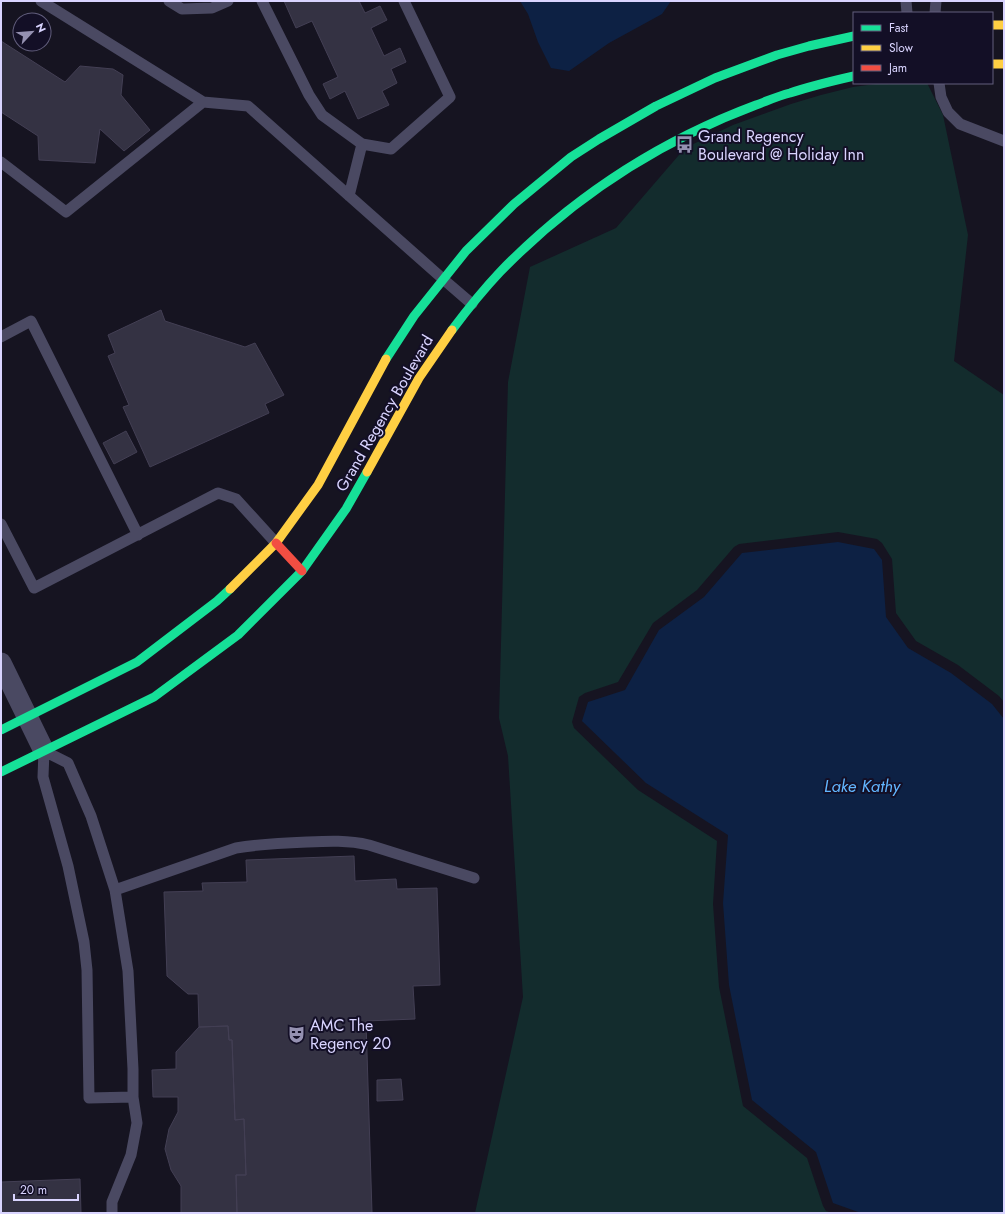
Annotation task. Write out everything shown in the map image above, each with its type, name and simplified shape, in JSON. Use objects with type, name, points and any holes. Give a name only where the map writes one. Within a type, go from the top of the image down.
[{"type":"street","points":[[993,25],[1004,25]]},
{"type":"street","name":"Grand Regency Boulevard","points":[[1,730],[137,662],[217,601],[276,542],[318,485],[387,356],[414,316],[442,279],[466,251],[489,227],[542,180],[571,158],[627,122],[686,91],[777,55],[853,36]]},
{"type":"street","points":[[993,64],[1004,64]]},
{"type":"street","name":"Grand Regency Boulevard","points":[[1,772],[154,697],[238,635],[302,571],[346,509],[419,378],[445,338],[499,272],[546,229],[595,189],[633,164],[674,141],[729,115],[788,93],[853,76]]},
{"type":"street","points":[[276,542],[302,571]]},
{"type":"street","points":[[1,663],[44,751]]},
{"type":"lane","points":[[41,1],[203,102],[248,106],[472,304]]},
{"type":"lane","points":[[168,1],[182,9],[212,8],[228,1]]},
{"type":"lane","points":[[262,1],[309,95],[322,116],[362,144],[391,149],[450,97],[404,1]]},
{"type":"lane","points":[[906,1],[907,12]]},
{"type":"lane","points":[[936,1],[936,12]]},
{"type":"lane","points":[[939,84],[940,97],[948,112],[960,124],[1004,141]]},
{"type":"lane","points":[[1,162],[66,212],[203,102]]},
{"type":"lane","points":[[349,196],[362,144]]},
{"type":"lane","points":[[1,337],[31,321],[138,535]]},
{"type":"lane","points":[[1,524],[34,588],[218,493],[236,499],[276,542]]},
{"type":"lane","points":[[112,1213],[112,1202],[131,1155],[137,1123],[133,1097],[128,971],[115,890],[91,816],[68,764],[44,751],[43,777],[68,866],[84,942],[87,970],[89,1098],[133,1097]]},
{"type":"lane","points":[[115,890],[236,848],[297,842],[342,841],[362,843],[474,878]]},
{"type":"green space","points":[[876,84],[928,84],[943,115],[968,235],[954,361],[1004,395],[1004,702],[999,696],[958,665],[916,641],[896,613],[892,559],[882,543],[877,539],[838,532],[739,544],[734,547],[697,590],[653,623],[618,682],[585,693],[579,697],[572,722],[574,728],[638,790],[717,841],[713,904],[719,987],[743,1106],[807,1158],[823,1206],[826,1211],[832,1213],[475,1213],[523,997],[508,756],[499,718],[508,382],[530,267],[616,228],[685,148],[733,125],[791,104],[853,87]]},
{"type":"water","points":[[520,1],[671,1],[662,14],[609,43],[569,71],[551,68],[538,42],[528,14]]},
{"type":"water","name":"Lake Kathy","points":[[838,542],[874,549],[882,560],[886,617],[908,648],[951,673],[992,704],[1004,719],[1004,1213],[861,1213],[833,1203],[816,1152],[752,1100],[729,985],[723,903],[728,835],[646,783],[582,721],[588,702],[625,690],[659,630],[704,597],[742,553]]},
{"type":"building","points":[[284,1],[359,1],[365,13],[380,6],[387,20],[371,28],[384,56],[400,48],[406,62],[391,69],[397,83],[382,91],[389,105],[358,119],[345,91],[330,99],[323,84],[338,77],[312,21],[296,28]]},
{"type":"building","points":[[1,41],[12,48],[12,52],[18,52],[65,82],[80,66],[113,69],[123,75],[121,95],[150,130],[124,151],[100,129],[95,163],[39,160],[38,136],[1,112]]},
{"type":"building","points":[[161,310],[165,321],[245,347],[255,343],[284,395],[265,404],[269,413],[150,467],[123,407],[129,405],[108,356],[115,353],[108,335]]},
{"type":"building","points":[[126,431],[137,452],[114,464],[103,443]]},
{"type":"building","name":"AMC The Regency 20","points":[[354,856],[355,881],[396,879],[397,889],[437,888],[440,985],[413,986],[415,1019],[366,1021],[372,1213],[237,1213],[236,1175],[246,1175],[244,1119],[235,1120],[232,1040],[229,1040],[228,1026],[199,1027],[198,994],[188,994],[167,976],[164,892],[203,891],[202,883],[247,882],[246,860]]},
{"type":"building","points":[[228,1026],[229,1040],[232,1040],[235,1120],[244,1119],[246,1175],[236,1175],[237,1213],[181,1213],[181,1186],[171,1170],[165,1149],[169,1129],[178,1112],[178,1097],[153,1097],[152,1070],[176,1069],[176,1052],[199,1027]]},
{"type":"building","points":[[401,1079],[403,1100],[377,1101],[377,1080]]},
{"type":"building","points":[[80,1179],[81,1213],[1,1213],[1,1182]]},
{"type":"traffic: fast","points":[[386,359],[414,316],[466,251],[514,204],[571,157],[656,106],[715,78],[777,55],[853,36]]},
{"type":"traffic: fast","points":[[452,330],[475,300],[500,272],[528,245],[557,219],[619,174],[651,154],[720,120],[781,96],[853,76]]},
{"type":"traffic: fast","points":[[1,772],[154,697],[238,635],[302,571],[346,509],[367,472]]},
{"type":"traffic: fast","points":[[1,730],[137,662],[217,601],[230,589]]},
{"type":"traffic: slow","points":[[993,25],[1004,25]]},
{"type":"traffic: slow","points":[[993,64],[1004,64]]},
{"type":"traffic: slow","points":[[367,472],[419,378],[452,330]]},
{"type":"traffic: slow","points":[[230,589],[276,543],[318,485],[386,359]]},
{"type":"traffic: jam","points":[[276,543],[302,571]]},
{"type":"place","name":"Grand Regency Boulevard @ Holiday Inn","points":[[685,145]]},
{"type":"place","name":"AMC The Regency 20","points":[[297,1034]]}]
